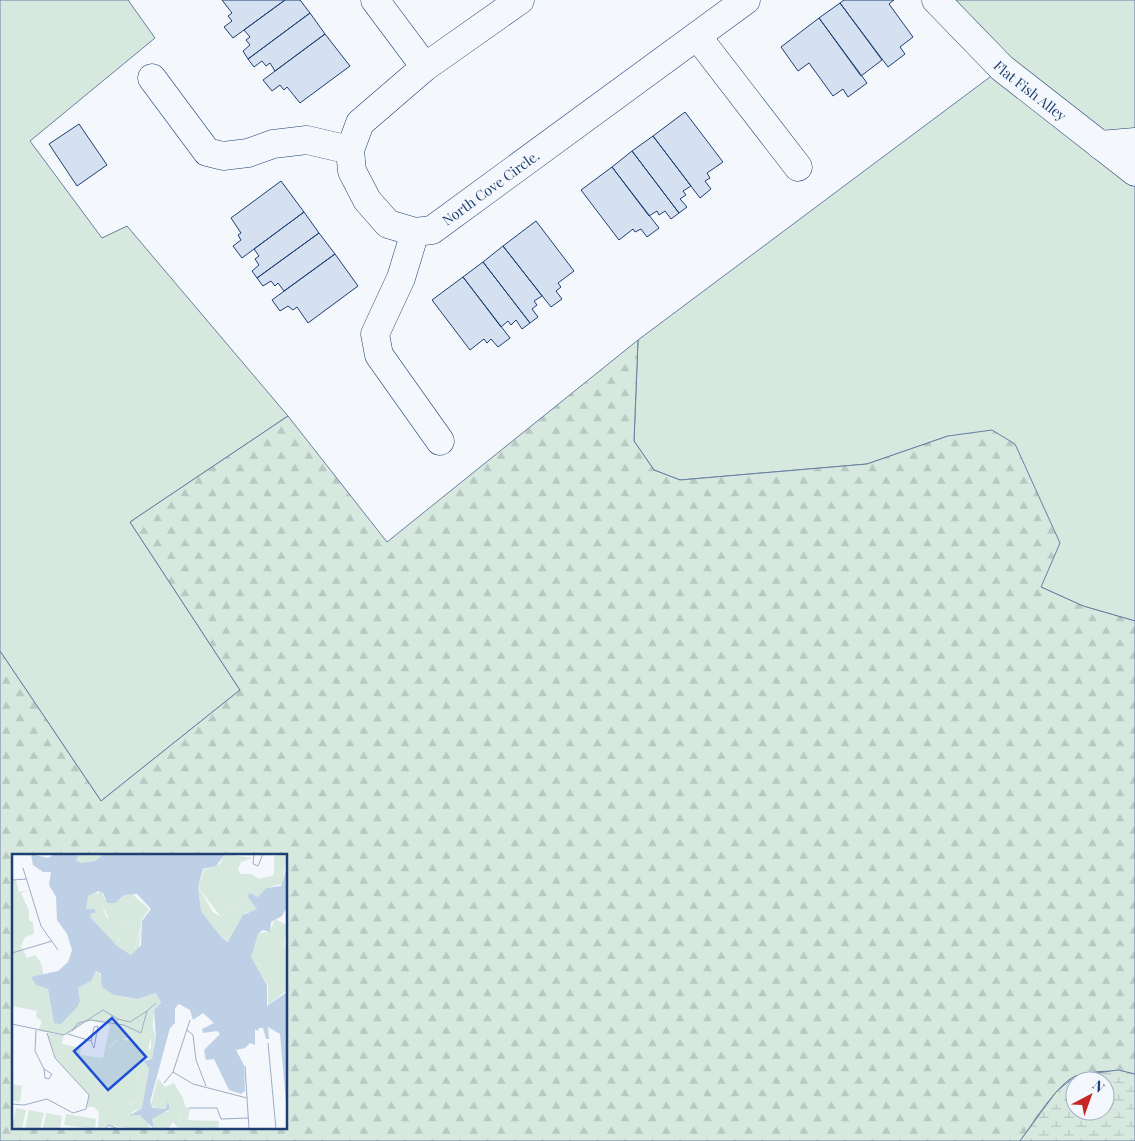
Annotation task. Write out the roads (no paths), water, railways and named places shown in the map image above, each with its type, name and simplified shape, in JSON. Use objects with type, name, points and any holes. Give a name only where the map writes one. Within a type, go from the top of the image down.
[{"type":"street","points":[[375,0],[425,67]]},
{"type":"street","points":[[440,441],[379,355],[375,334],[401,278],[415,232],[388,224],[367,200],[352,171],[350,150],[360,123],[425,67],[520,0]]},
{"type":"street","name":"North Cove Circle.","points":[[415,232],[432,230],[746,0]]},
{"type":"street","name":"Flat Fish Alley","points":[[936,0],[1002,68],[1135,172]]},
{"type":"street","points":[[697,36],[798,167]]},
{"type":"street","points":[[152,78],[207,152],[222,156],[248,153],[273,144],[307,140],[350,150]]},
{"type":"street","points":[[1100,145],[1135,142]]}]
